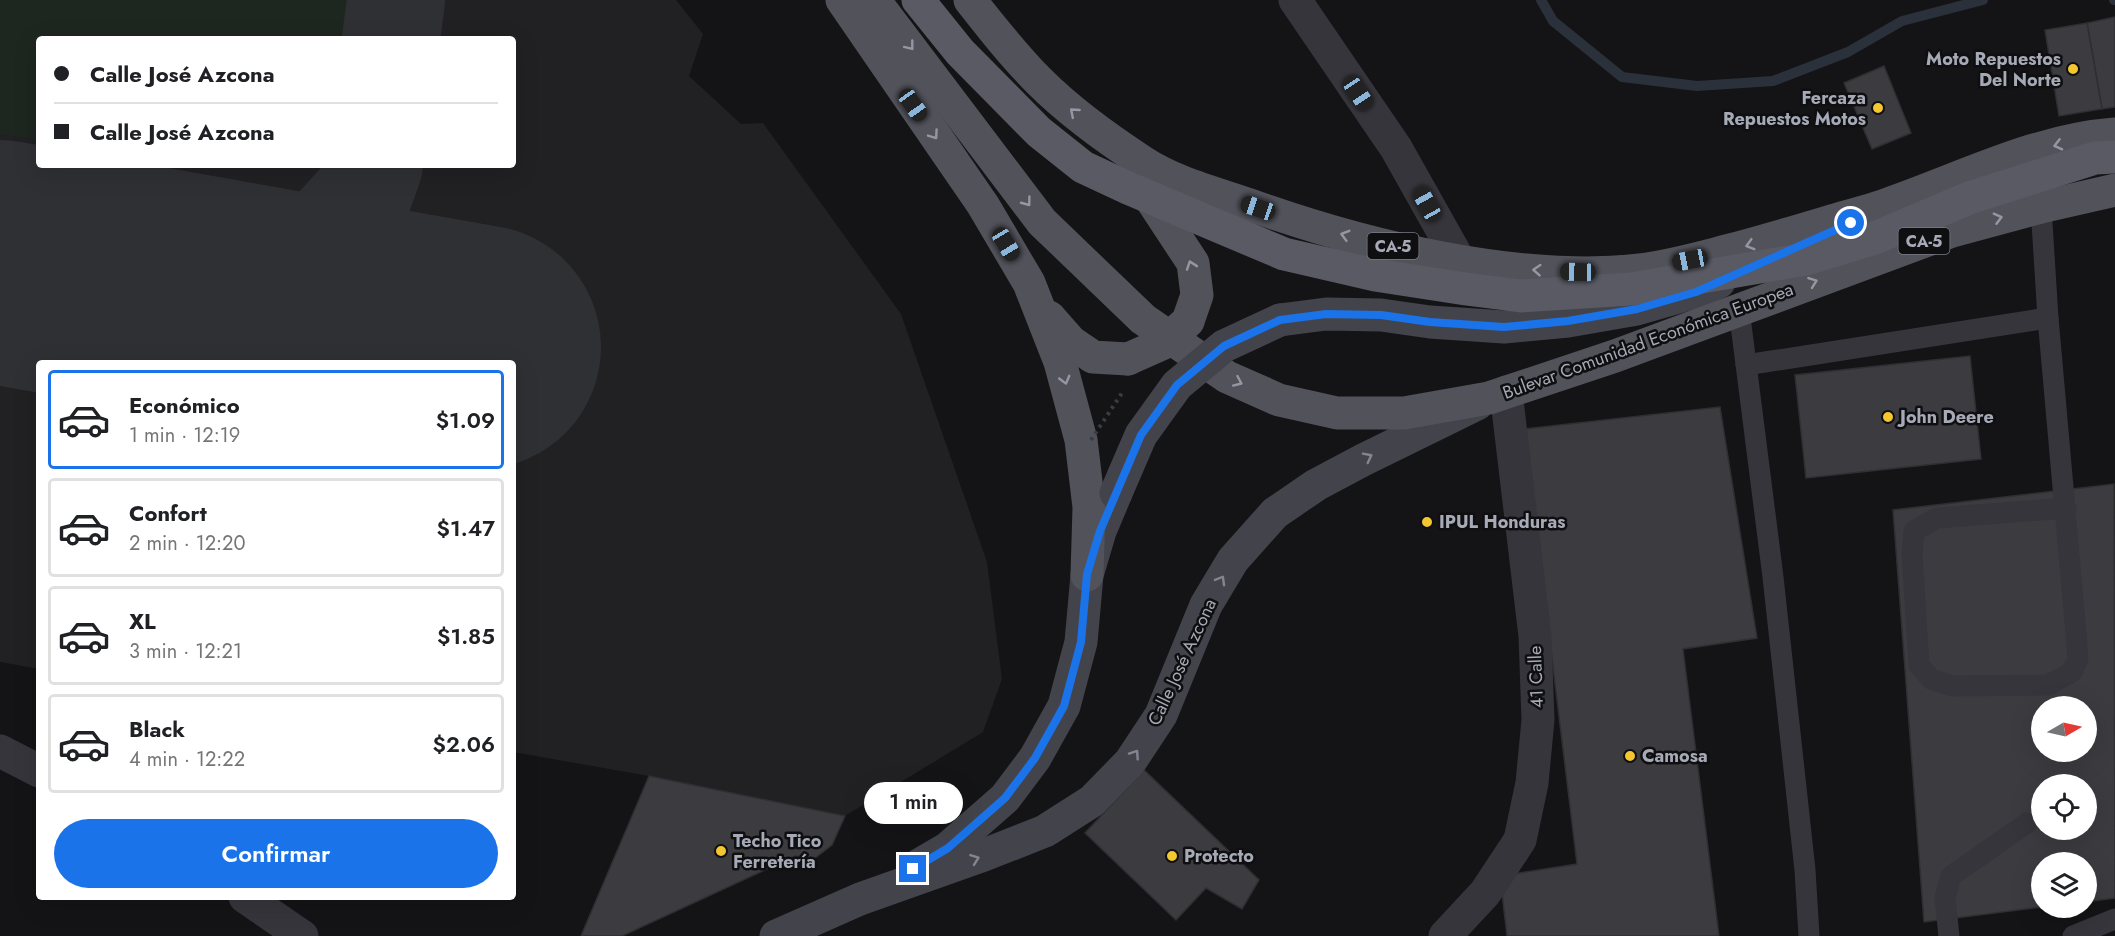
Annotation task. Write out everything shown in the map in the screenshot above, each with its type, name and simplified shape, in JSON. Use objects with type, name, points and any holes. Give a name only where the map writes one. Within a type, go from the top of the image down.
[{"type":"highway","points":[[918,0],[960,52],[1039,132],[1083,167],[1284,254],[1376,275],[1466,289],[1521,296],[1631,290],[1806,259],[1875,238],[1969,198],[2095,159],[2115,157]]},
{"type":"main road","points":[[843,0],[983,205],[1029,283],[1060,362],[1081,440],[1089,507],[1087,574]]},
{"type":"main road","name":"Bulevar Comunidad Económica Europea","points":[[874,0],[1042,222],[1143,319],[1227,377],[1279,400],[1337,413],[1404,413],[1497,395],[1615,356],[1952,231],[2115,190]]},
{"type":"main road","name":"CA-5","points":[[970,0],[1040,82],[1093,129],[1145,164],[1180,180],[1281,216],[1363,240],[1459,260],[1514,268],[1561,272],[1611,272],[1642,269],[1740,247],[1887,205],[2021,154],[2089,137],[2115,134]]},
{"type":"main road","points":[[1036,302],[1071,342],[1093,357],[1128,359],[1164,343],[1188,321],[1197,295],[1193,263],[1111,140]]},
{"type":"main road","name":"Calle José Azcona","points":[[860,899],[948,848],[1005,798],[1035,758],[1064,706],[1081,642],[1087,574],[1100,531],[1141,435],[1177,385],[1224,346],[1280,320],[1326,314],[1381,315],[1430,322],[1504,327],[1568,321],[1637,309],[1696,292],[1834,232],[1887,205]]},
{"type":"main road","name":"Calle José Azcona","points":[[776,936],[860,899],[1045,831],[1092,801],[1130,762],[1161,715],[1206,606],[1233,560],[1275,513],[1316,485],[1363,459],[1497,395]]},
{"type":"street","points":[[1295,0],[1396,148],[1459,260]]},
{"type":"street","name":"41 Calle","points":[[1445,936],[1485,893],[1520,840],[1532,783],[1538,720],[1535,636],[1497,395]]},
{"type":"street","points":[[0,751],[36,769]]},
{"type":"street","points":[[249,900],[302,936]]},
{"type":"lane","points":[[2041,207],[2048,318],[2066,508],[2078,659],[2072,672],[2048,685],[1952,686],[1931,679],[1919,665],[1912,554],[1914,531],[1937,518],[2066,508]]},
{"type":"lane","points":[[1739,309],[1773,577],[1805,870],[1809,936]]},
{"type":"lane","points":[[1746,364],[2048,318]]},
{"type":"lane","points":[[1949,936],[1945,898],[1951,876],[2027,823]]},
{"type":"lane","points":[[2073,936],[2115,919]]},
{"type":"shaded area","points":[[0,0],[676,0],[703,34],[689,76],[741,124],[763,123],[901,314],[987,562],[1002,679],[983,732],[845,816],[649,776],[516,753],[516,360],[36,360],[36,668],[0,662]]},
{"type":"shaded area","points":[[0,0],[356,0],[352,36],[36,36],[36,140],[0,134]]},
{"type":"building","points":[[2115,17],[2115,107],[2102,109],[2087,23]]},
{"type":"building","name":"Moto Repuestos Del Norte","points":[[2087,23],[2102,109],[2059,116],[2045,30]]},
{"type":"building","name":"Fercaza Repuestos Motos","points":[[1884,66],[1911,133],[1872,149],[1844,83]]},
{"type":"building","name":"John Deere","points":[[1970,356],[1981,459],[1806,478],[1795,375]]},
{"type":"building","name":"Camosa","points":[[1720,407],[1757,638],[1683,649],[1719,936],[1507,936],[1500,876],[1577,864],[1524,429]]},
{"type":"building","points":[[2114,484],[2115,898],[2097,900],[2097,852],[2031,852],[2031,908],[1924,922],[1893,510]]},
{"type":"building","name":"Protecto","points":[[1144,770],[1259,880],[1242,909],[1206,888],[1176,920],[1085,833]]},
{"type":"building","name":"Techo Tico Ferretería","points":[[649,776],[845,816],[832,845],[815,858],[795,856],[622,936],[581,936]]},
{"type":"waterway","points":[[1541,0],[1553,21],[1622,77],[1697,86],[1773,81],[1848,52],[1902,21],[1983,0]]},
{"type":"taxiway","points":[[391,36],[396,0]]},
{"type":"taxiway","points":[[178,294],[240,286],[281,271],[328,233],[364,193],[373,168]]},
{"type":"runway","points":[[0,262],[479,347]]},
{"type":"place","name":"Moto Repuestos Del Norte","points":[[2073,69]]},
{"type":"place","name":"Fercaza Repuestos Motos","points":[[1878,108]]},
{"type":"place","name":"John Deere","points":[[1888,417]]},
{"type":"place","name":"IPUL Honduras","points":[[1427,522]]},
{"type":"place","name":"Camosa","points":[[1630,756]]},
{"type":"place","name":"Techo Tico Ferretería","points":[[721,851]]},
{"type":"place","name":"Protecto","points":[[1172,856]]},
{"type":"route","points":[[913,869],[948,848],[1005,798],[1035,758],[1064,706],[1081,642],[1087,574],[1100,531],[1141,435],[1177,385],[1224,346],[1280,320],[1326,314],[1381,315],[1430,322],[1504,327],[1568,321],[1637,309],[1696,292],[1851,223]]}]
